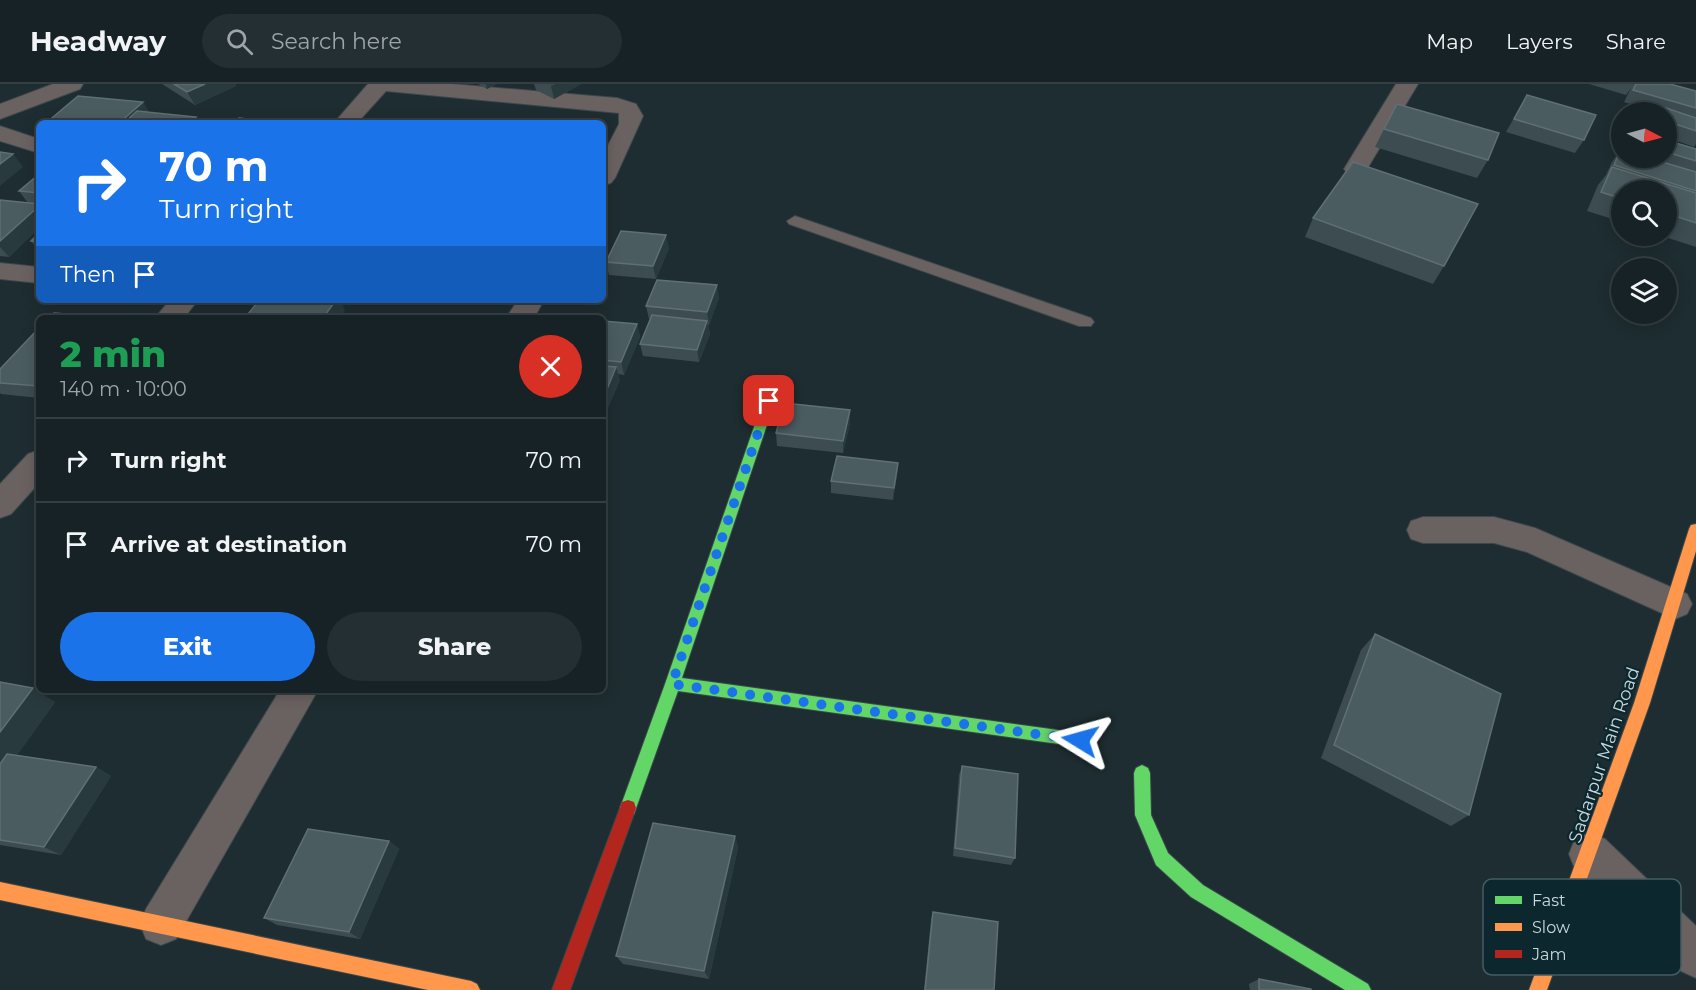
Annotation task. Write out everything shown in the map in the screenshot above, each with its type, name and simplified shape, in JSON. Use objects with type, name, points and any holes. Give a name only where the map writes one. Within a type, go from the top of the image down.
[{"type":"street","points":[[0,112],[72,84]]},
{"type":"street","points":[[348,120],[379,84],[617,105],[628,109],[632,116],[606,172]]},
{"type":"street","points":[[1356,169],[1407,84]]},
{"type":"street","points":[[0,133],[36,145]]},
{"type":"street","points":[[0,271],[36,275]]},
{"type":"street","points":[[172,315],[182,303]]},
{"type":"street","points":[[561,990],[672,684],[769,401]]},
{"type":"street","points":[[0,505],[36,465]]},
{"type":"street","name":"Sadarpur Main Road","points":[[1580,879],[1675,604],[1696,529]]},
{"type":"street","points":[[1423,530],[1494,530],[1535,541],[1675,604]]},
{"type":"street","points":[[672,684],[1080,740]]},
{"type":"street","points":[[161,924],[298,693]]},
{"type":"street","points":[[1142,773],[1143,815],[1162,859],[1197,891],[1362,990]]},
{"type":"street","points":[[1590,854],[1616,879]]},
{"type":"street","points":[[0,891],[471,990]]},
{"type":"street","points":[[1681,942],[1696,956]]},
{"type":"street","name":"Sadarpur Main Road","points":[[1538,990],[1544,975]]},
{"type":"lane","points":[[795,221],[1084,322]]},
{"type":"building","points":[[174,84],[205,84],[187,92]]},
{"type":"building","points":[[1636,84],[1670,84],[1696,91],[1696,108],[1677,102],[1633,90]]},
{"type":"building","points":[[1527,95],[1596,115],[1584,140],[1514,119]]},
{"type":"building","points":[[78,96],[143,102],[122,120],[50,120]]},
{"type":"building","points":[[1397,104],[1499,133],[1488,160],[1384,129]]},
{"type":"building","points":[[137,111],[196,117],[192,120],[127,120]]},
{"type":"building","points":[[1677,112],[1696,118],[1696,131],[1677,125]]},
{"type":"building","points":[[1677,143],[1696,149],[1696,161],[1677,155]]},
{"type":"building","points":[[0,152],[13,154],[0,164]]},
{"type":"building","points":[[1353,162],[1478,204],[1444,266],[1313,218]]},
{"type":"building","points":[[1677,166],[1696,172],[1696,191],[1677,185],[1677,180],[1661,180],[1623,168]]},
{"type":"building","points":[[1612,168],[1654,180],[1611,180],[1611,195],[1601,192]]},
{"type":"building","points":[[36,177],[36,193],[19,191]]},
{"type":"building","points":[[1677,187],[1696,193],[1696,223],[1677,217]]},
{"type":"building","points":[[0,200],[36,204],[36,209],[0,241]]},
{"type":"building","points":[[621,231],[666,235],[653,266],[606,262]]},
{"type":"building","points":[[657,280],[717,285],[707,312],[646,306]]},
{"type":"building","points":[[257,303],[334,303],[325,315],[247,315]]},
{"type":"building","points":[[54,313],[78,315],[52,315]]},
{"type":"building","points":[[652,315],[707,321],[697,350],[640,344]]},
{"type":"building","points":[[606,321],[637,324],[621,362],[606,360]]},
{"type":"building","points":[[36,331],[36,386],[0,383],[0,369]]},
{"type":"building","points":[[606,366],[616,367],[606,392]]},
{"type":"building","points":[[784,403],[850,410],[843,441],[776,433]]},
{"type":"building","points":[[837,456],[898,463],[894,488],[831,481]]},
{"type":"building","points":[[1375,634],[1501,694],[1469,815],[1334,745]]},
{"type":"building","points":[[0,682],[33,688],[0,732]]},
{"type":"building","points":[[7,754],[96,767],[44,847],[0,840],[0,764]]},
{"type":"building","points":[[962,766],[1018,774],[1015,858],[955,848]]},
{"type":"building","points":[[653,823],[735,836],[704,971],[616,956]]},
{"type":"building","points":[[308,829],[389,841],[349,932],[264,918]]},
{"type":"building","points":[[933,912],[998,922],[994,990],[925,990]]},
{"type":"building","points":[[1259,979],[1311,989],[1311,990],[1259,990]]},
{"type":"traffic: fast","points":[[628,808],[673,684],[769,401]]},
{"type":"traffic: fast","points":[[673,684],[1080,740]]},
{"type":"traffic: fast","points":[[1142,773],[1143,815],[1162,859],[1197,891],[1362,990]]},
{"type":"traffic: slow","points":[[1578,879],[1642,703],[1696,529]]},
{"type":"traffic: slow","points":[[0,891],[471,990]]},
{"type":"traffic: slow","points":[[1538,990],[1543,975]]},
{"type":"traffic: jam","points":[[561,990],[628,808]]},
{"type":"route","points":[[769,401],[672,684],[1080,740]]}]
